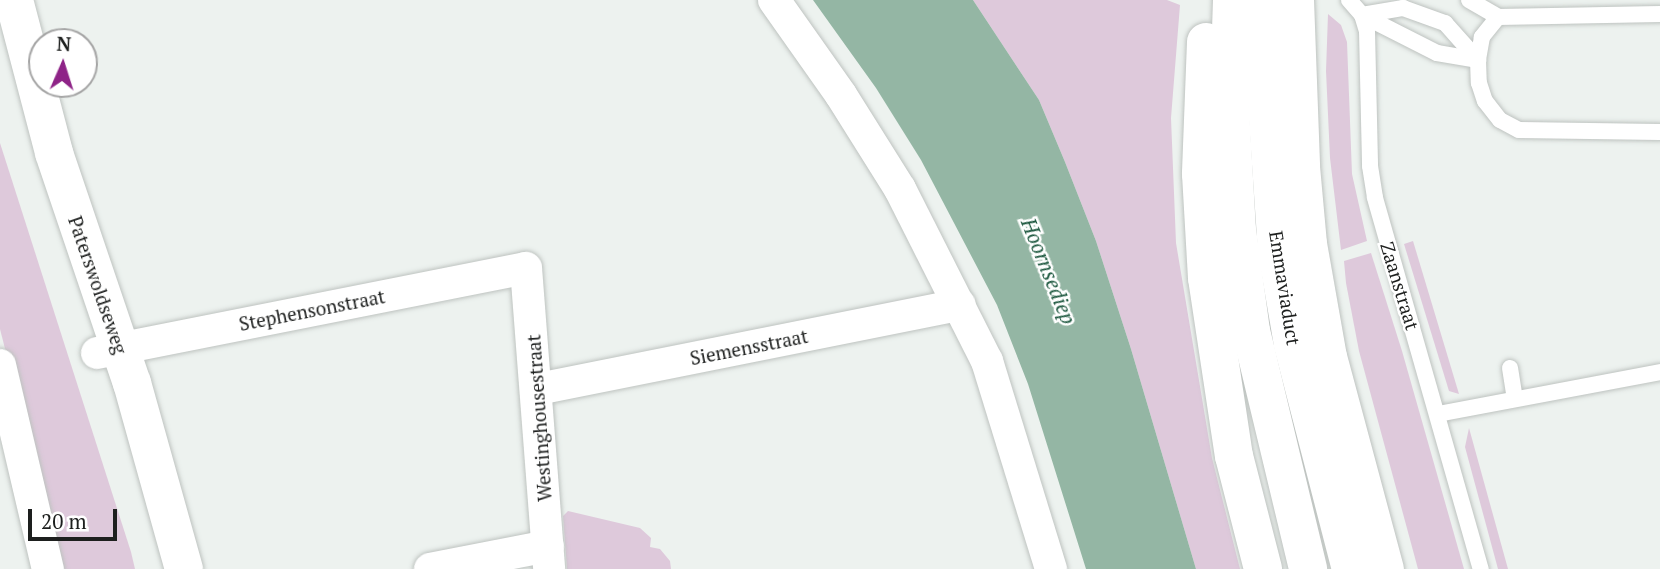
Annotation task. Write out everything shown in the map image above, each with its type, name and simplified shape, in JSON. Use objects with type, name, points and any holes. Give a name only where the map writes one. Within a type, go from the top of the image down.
[{"type":"main road","name":"Paterswoldseweg","points":[[14,0],[166,569]]},
{"type":"main road","points":[[1250,12],[1201,174],[1209,291],[1234,456],[1263,569]]},
{"type":"main road","points":[[1250,12],[1301,167],[1310,257],[1328,357],[1385,569]]},
{"type":"main road","name":"Emmaviaduct","points":[[1250,12],[1229,92],[1242,268],[1251,331],[1308,569]]},
{"type":"main road","name":"Emmaviaduct","points":[[1250,12],[1284,296],[1293,345],[1351,569]]},
{"type":"main road","name":"Paterswoldseweg","points":[[0,18],[38,160],[109,350],[184,569]]},
{"type":"street","points":[[774,0],[841,95],[901,189],[960,305],[987,361],[1051,569]]},
{"type":"street","name":"Stephensonstraat","points":[[109,350],[526,268]]},
{"type":"street","name":"Westinghousestraat","points":[[526,268],[538,389],[548,557]]},
{"type":"street","name":"Siemensstraat","points":[[538,389],[960,305]]},
{"type":"street","points":[[0,365],[48,569]]},
{"type":"street","points":[[430,569],[548,557]]},
{"type":"lane","points":[[1349,0],[1362,15],[1437,53],[1478,60]]},
{"type":"lane","points":[[1469,0],[1498,17],[1660,14]]},
{"type":"lane","points":[[1362,15],[1403,8],[1445,23],[1478,60]]},
{"type":"lane","name":"Zaanstraat","points":[[1362,15],[1367,31],[1370,166],[1376,198],[1481,569]]},
{"type":"lane","points":[[1498,17],[1482,37],[1478,60],[1479,83],[1485,101],[1500,120],[1519,130],[1660,132]]},
{"type":"lane","points":[[1510,368],[1515,399]]},
{"type":"lane","points":[[1438,414],[1660,372]]},
{"type":"shaded area","points":[[973,0],[1167,0],[1180,5],[1171,118],[1176,243],[1212,458],[1240,569],[1196,569],[1096,241],[1039,100]]},
{"type":"shaded area","points":[[1328,14],[1341,25],[1347,42],[1352,174],[1367,241],[1341,250],[1330,158],[1326,71]]},
{"type":"shaded area","points":[[0,143],[135,569],[61,569],[0,329]]},
{"type":"shaded area","points":[[1413,241],[1459,394],[1449,391],[1404,244]]},
{"type":"shaded area","points":[[1371,253],[1464,569],[1418,569],[1359,351],[1346,283],[1344,261]]},
{"type":"shaded area","points":[[1469,428],[1508,569],[1498,569],[1465,447]]},
{"type":"shaded area","points":[[568,511],[640,528],[651,538],[650,547],[660,549],[670,561],[671,569],[567,569],[563,516]]},
{"type":"water","name":"Hoornsediep","points":[[813,0],[973,0],[1039,100],[1096,241],[1196,569],[1086,569],[1028,384],[997,305],[921,160],[876,88]]}]
